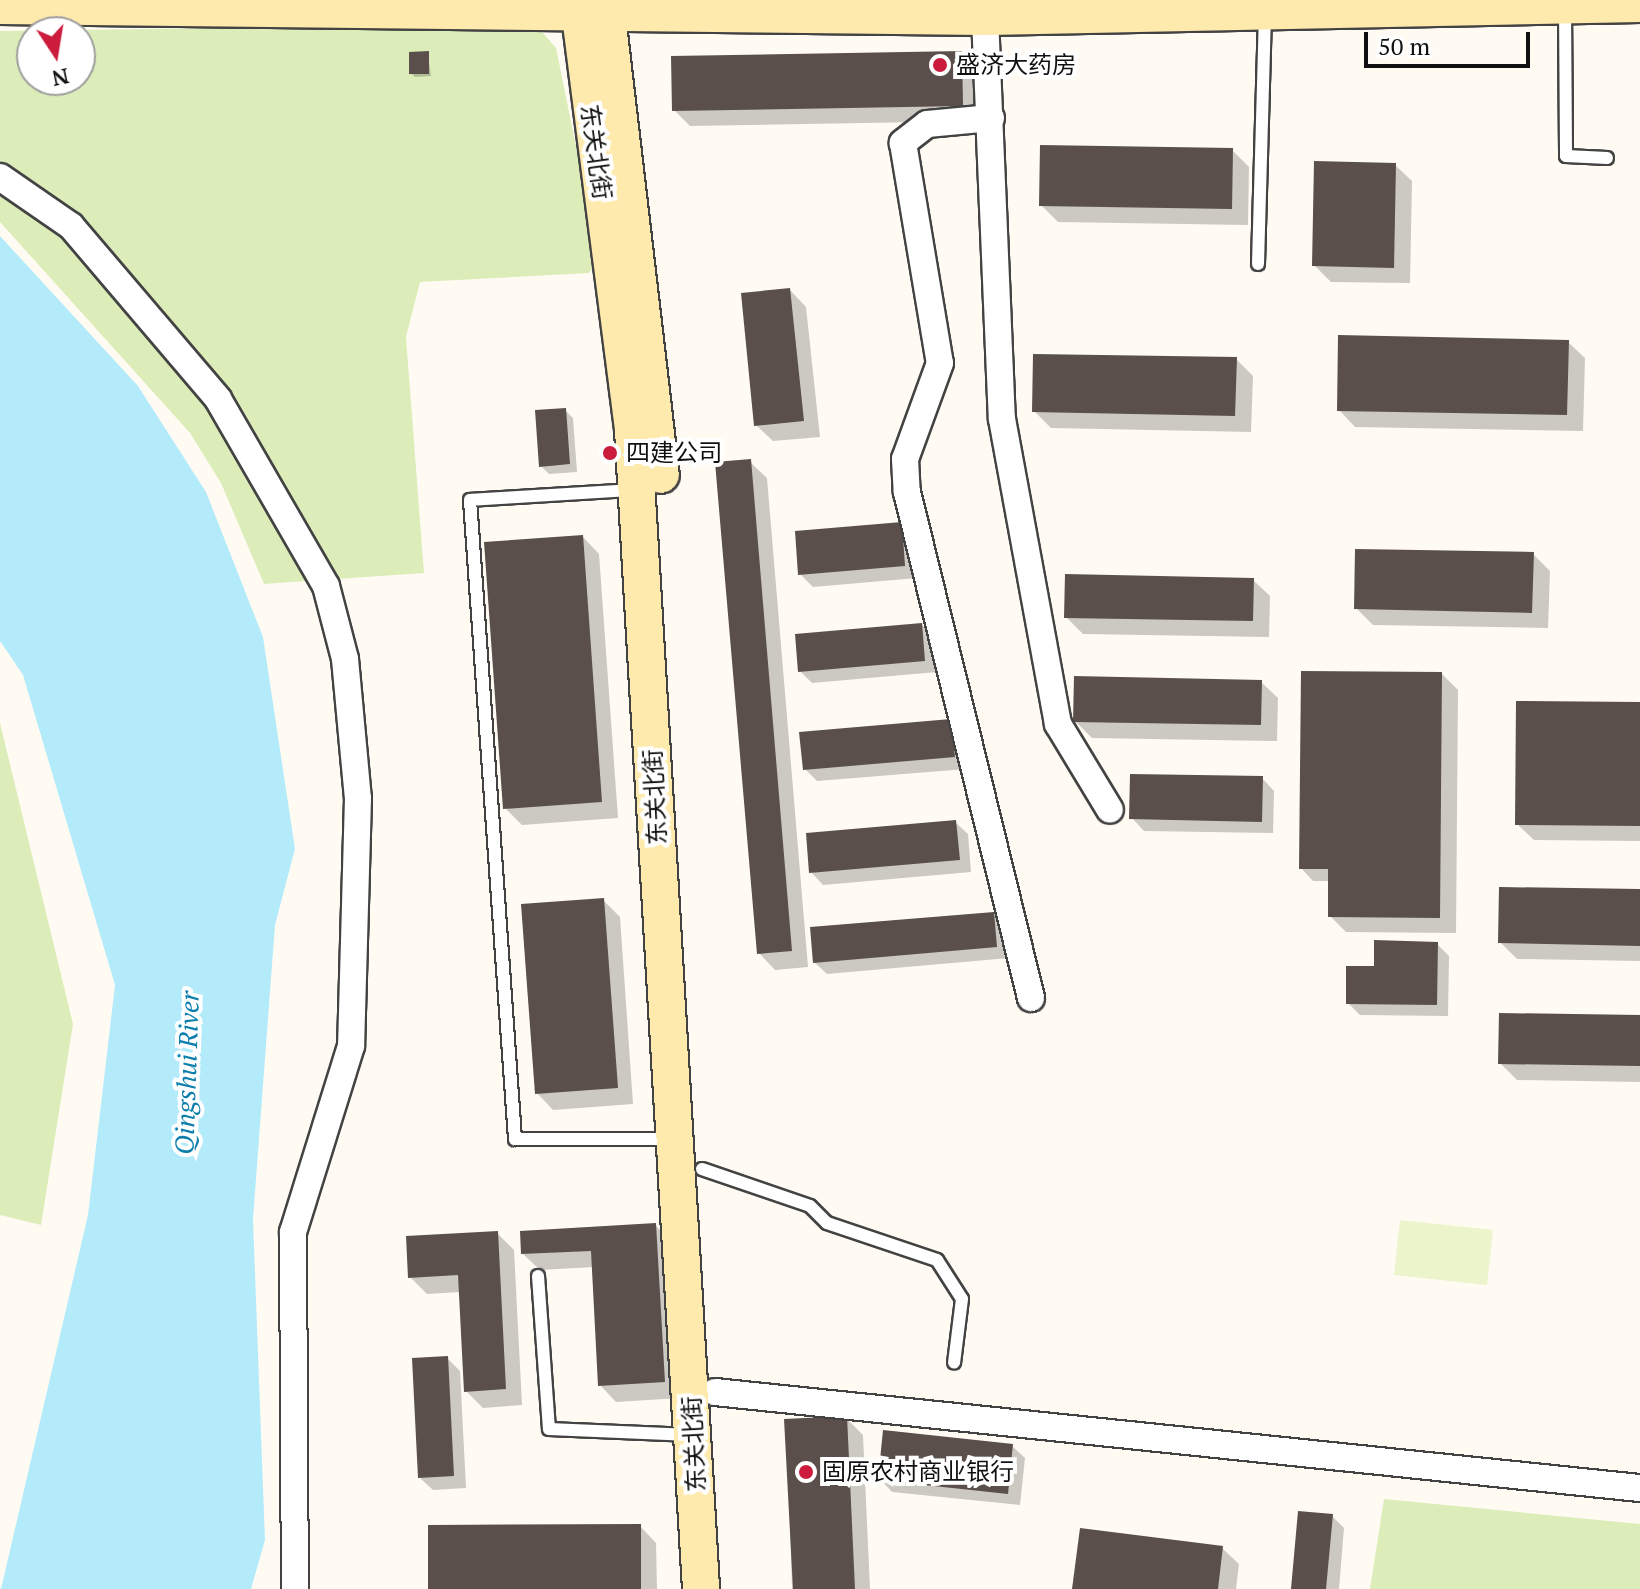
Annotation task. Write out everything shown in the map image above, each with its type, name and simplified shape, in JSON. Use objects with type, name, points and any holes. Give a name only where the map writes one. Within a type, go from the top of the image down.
[{"type":"main road","points":[[0,6],[151,3],[592,4],[985,17],[1623,3]]},
{"type":"main road","name":"东关北街","points":[[592,4],[637,490],[701,1589]]},
{"type":"main road","name":"东关北街","points":[[592,4],[658,425],[724,1589]]},
{"type":"street","points":[[985,17],[1002,419],[1058,724],[1110,810]]},
{"type":"street","points":[[991,118],[927,124],[903,143],[940,363],[905,459],[907,492],[1031,998]]},
{"type":"street","points":[[0,177],[71,226],[218,399],[326,586],[345,659],[358,798],[351,1046],[293,1232],[295,1589]]},
{"type":"street","points":[[715,1392],[1640,1488]]},
{"type":"lane","points":[[1565,3],[1566,156],[1607,158]]},
{"type":"lane","points":[[1258,264],[1265,11]]},
{"type":"lane","points":[[637,490],[470,500],[515,1139],[676,1139]]},
{"type":"lane","points":[[702,1169],[810,1206],[827,1223],[937,1260],[962,1299],[954,1363]]},
{"type":"lane","points":[[538,1276],[549,1429],[694,1435]]},
{"type":"green space","points":[[505,24],[537,26],[556,48],[599,259],[589,273],[420,282],[406,337],[424,573],[264,584],[221,483],[190,433],[0,222],[0,31],[16,31],[16,96],[96,96],[96,30]]},
{"type":"green space","points":[[0,723],[73,1024],[41,1225],[0,1215]]},
{"type":"green space","points":[[1400,1220],[1493,1230],[1487,1285],[1394,1275]]},
{"type":"green space","points":[[1384,1499],[1640,1524],[1640,1589],[1370,1589]]},
{"type":"water","name":"Qingshui River","points":[[0,236],[138,386],[206,492],[263,637],[295,849],[275,925],[253,1219],[265,1540],[251,1589],[1,1589],[88,1215],[115,985],[23,675],[0,641]]},
{"type":"building","points":[[429,51],[429,74],[409,74],[409,52]]},
{"type":"building","points":[[962,51],[963,106],[672,111],[671,56]]},
{"type":"building","points":[[1040,145],[1233,148],[1232,209],[1039,206]]},
{"type":"building","points":[[1314,161],[1396,163],[1394,268],[1312,266]]},
{"type":"building","points":[[790,288],[804,421],[754,426],[741,293]]},
{"type":"building","points":[[1338,335],[1569,340],[1567,415],[1337,411]]},
{"type":"building","points":[[1033,354],[1237,357],[1235,416],[1032,412]]},
{"type":"building","points":[[566,408],[570,464],[539,467],[535,410]]},
{"type":"building","points":[[751,459],[792,951],[757,954],[715,462]]},
{"type":"building","points":[[902,522],[905,566],[798,575],[795,531]]},
{"type":"building","points":[[583,535],[602,802],[503,809],[484,542]]},
{"type":"building","points":[[1355,549],[1534,552],[1532,613],[1354,609]]},
{"type":"building","points":[[1065,574],[1254,578],[1253,621],[1064,618]]},
{"type":"building","points":[[922,623],[925,661],[798,672],[795,634]]},
{"type":"building","points":[[1301,671],[1442,672],[1440,918],[1328,917],[1328,869],[1299,869]]},
{"type":"building","points":[[1074,676],[1262,680],[1261,725],[1073,722]]},
{"type":"building","points":[[1516,701],[1640,702],[1640,826],[1515,825]]},
{"type":"building","points":[[951,719],[955,757],[803,770],[799,732]]},
{"type":"building","points":[[1130,774],[1263,776],[1262,822],[1129,819]]},
{"type":"building","points":[[956,820],[960,860],[809,873],[806,833]]},
{"type":"building","points":[[1499,887],[1640,889],[1640,946],[1498,943]]},
{"type":"building","points":[[604,898],[618,1088],[535,1094],[521,904]]},
{"type":"building","points":[[994,912],[997,947],[813,963],[810,927]]},
{"type":"building","points":[[1374,940],[1438,942],[1437,1005],[1346,1004],[1346,966],[1374,966]]},
{"type":"building","points":[[1499,1013],[1640,1015],[1640,1066],[1498,1064]]},
{"type":"building","points":[[656,1223],[665,1382],[598,1386],[591,1251],[521,1254],[520,1231]]},
{"type":"building","points":[[498,1231],[506,1389],[464,1392],[458,1275],[408,1278],[406,1236]]},
{"type":"building","points":[[448,1356],[454,1476],[418,1478],[412,1358]]},
{"type":"building","points":[[847,1416],[855,1589],[793,1589],[784,1419]]},
{"type":"building","points":[[883,1430],[1013,1444],[1008,1494],[878,1480]]},
{"type":"building","points":[[1298,1511],[1333,1514],[1326,1589],[1291,1589]]},
{"type":"building","points":[[641,1524],[641,1589],[428,1589],[428,1525]]},
{"type":"building","points":[[1080,1528],[1223,1546],[1218,1589],[1072,1589]]},
{"type":"place","name":"盛济大药房","points":[[940,65]]},
{"type":"place","name":"四建公司","points":[[610,453]]},
{"type":"place","name":"固原农村商业银行","points":[[806,1472]]}]
